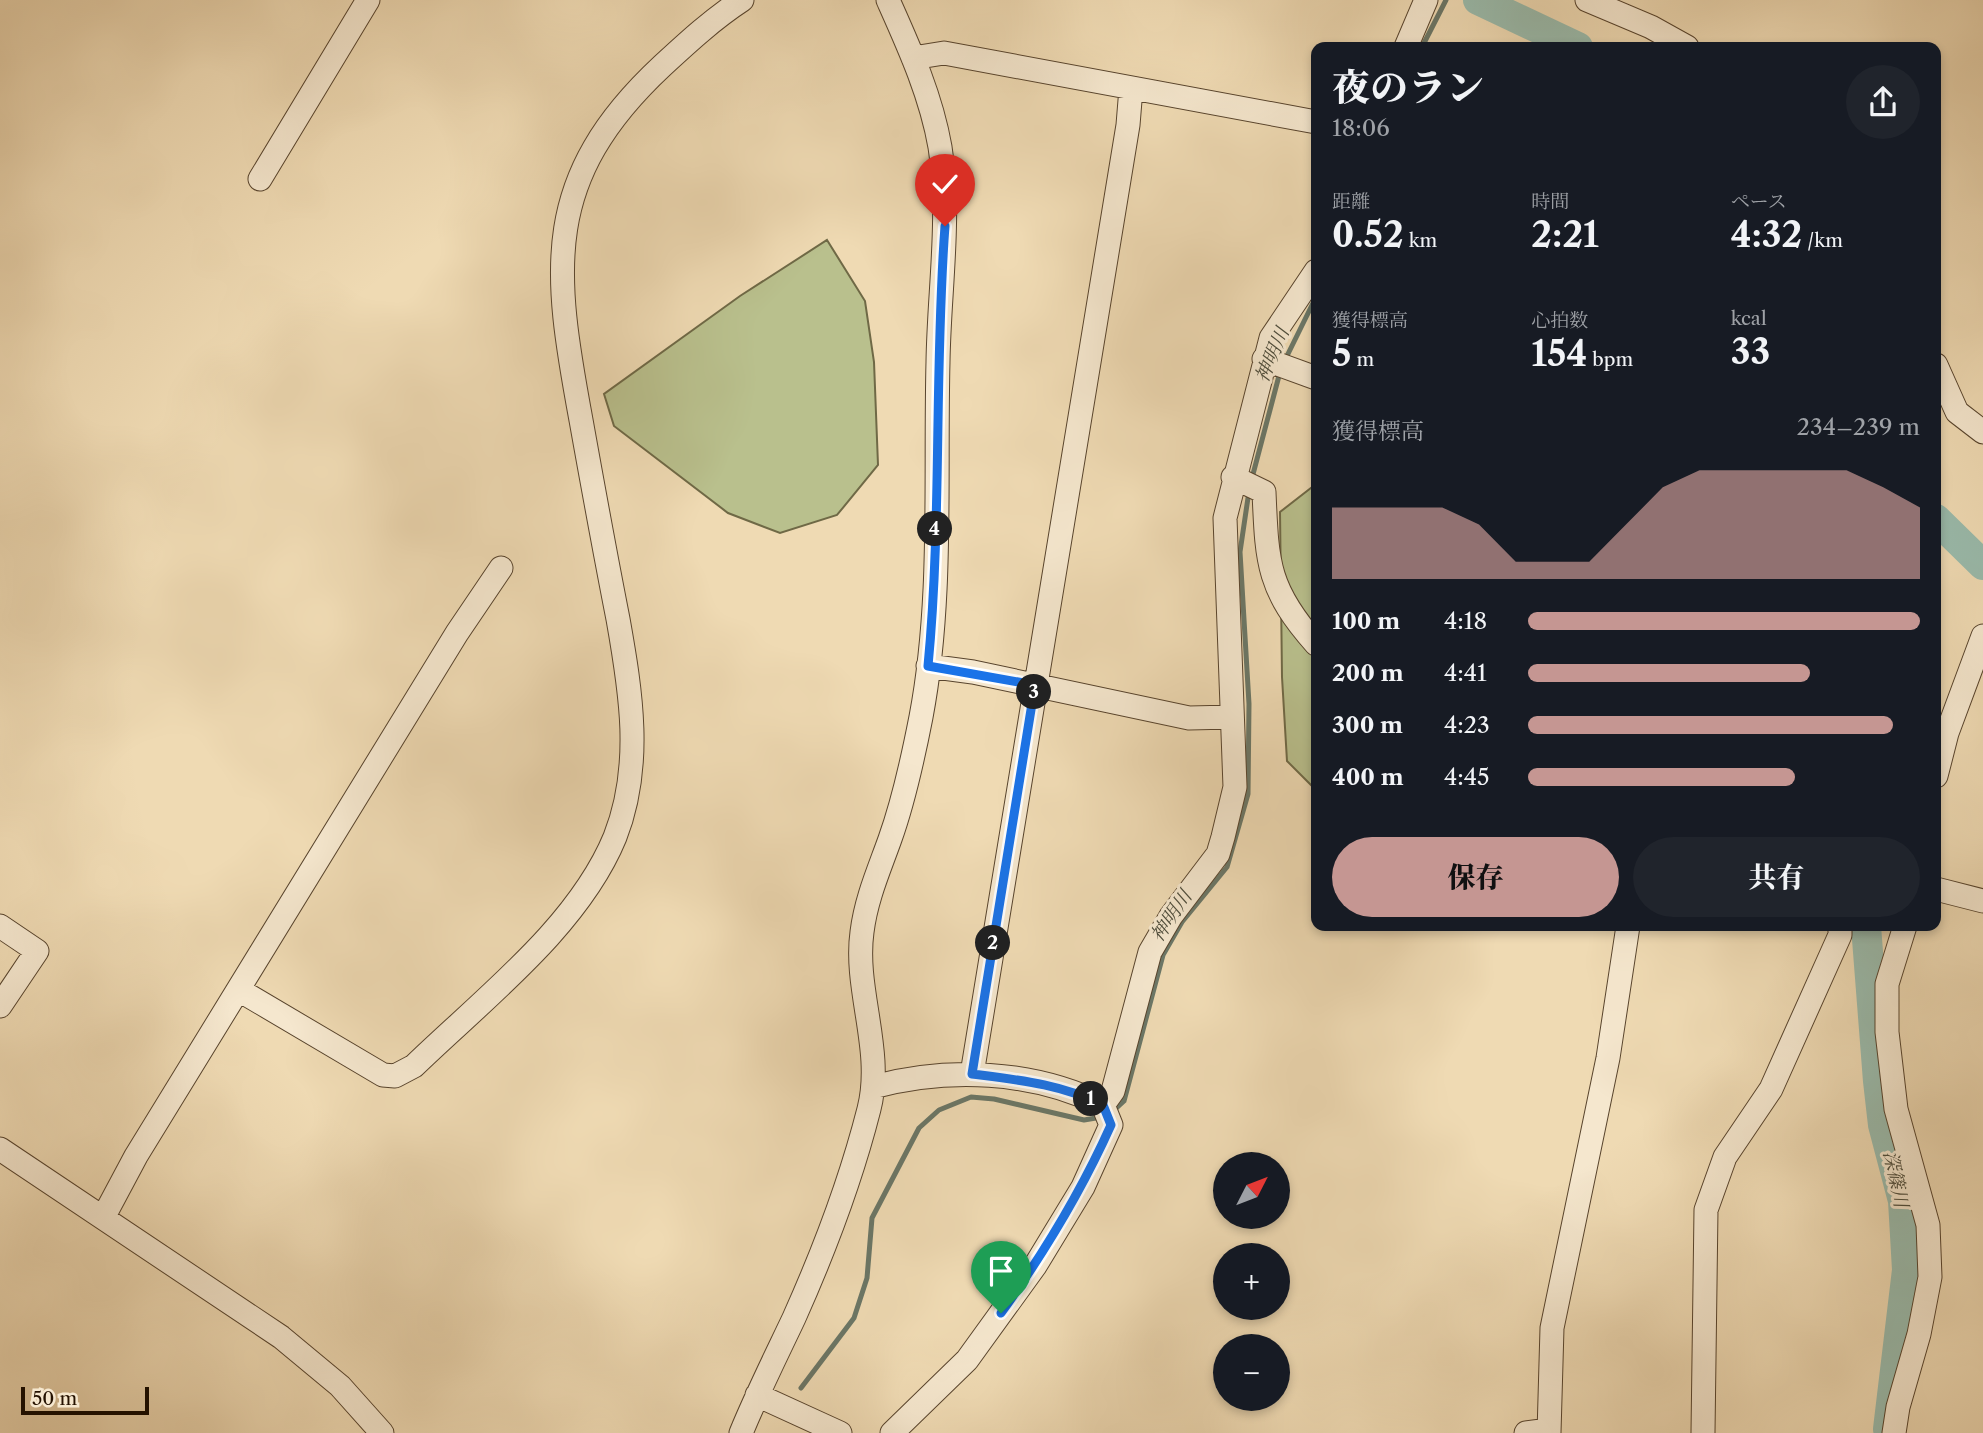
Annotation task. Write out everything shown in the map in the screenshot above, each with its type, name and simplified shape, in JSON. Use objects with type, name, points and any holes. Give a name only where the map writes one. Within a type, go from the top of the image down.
[{"type":"street","points":[[260,179],[368,0]]},
{"type":"street","points":[[239,990],[383,1075],[396,1076],[414,1066],[548,937],[594,879],[614,837],[626,801],[634,756],[629,683],[572,369],[561,289],[562,249],[568,211],[583,166],[602,132],[644,83],[713,19],[742,0]]},
{"type":"street","points":[[741,1433],[795,1315],[856,1160],[873,1087],[862,933],[871,891],[911,768],[928,666],[935,595],[938,355],[945,226],[940,147],[913,58],[888,0]]},
{"type":"street","points":[[1408,42],[1426,0]]},
{"type":"street","points":[[1587,0],[1651,27],[1678,42]]},
{"type":"street","points":[[913,58],[944,53],[1311,121]]},
{"type":"street","points":[[972,1074],[1128,125],[1131,88]]},
{"type":"street","points":[[892,1433],[967,1360],[1035,1266],[1083,1186],[1107,1115],[1150,952],[1220,845],[1235,787],[1225,518],[1242,481],[1275,363],[1271,338],[1311,278]]},
{"type":"street","points":[[1275,363],[1311,376]]},
{"type":"street","points":[[1941,377],[1957,412],[1983,432]]},
{"type":"street","points":[[1242,481],[1264,492],[1267,557],[1274,585],[1295,621],[1311,639]]},
{"type":"street","points":[[104,1216],[136,1156],[457,633],[501,568]]},
{"type":"street","points":[[1941,756],[1983,636]]},
{"type":"street","points":[[928,666],[1035,685],[1189,718],[1232,717]]},
{"type":"street","points":[[1941,891],[1983,901]]},
{"type":"street","points":[[0,926],[37,951],[0,1006]]},
{"type":"street","points":[[1525,1433],[1549,1431],[1552,1328],[1608,1058],[1627,931]]},
{"type":"street","points":[[1703,1433],[1706,1210],[1725,1157],[1758,1111],[1786,1060],[1840,931]]},
{"type":"street","points":[[1895,1433],[1898,1407],[1919,1334],[1930,1277],[1928,1225],[1896,1109],[1889,1063],[1887,984],[1903,931]]},
{"type":"street","points":[[873,1087],[908,1078],[972,1074],[1059,1086],[1107,1115]]},
{"type":"street","points":[[0,1149],[104,1216],[281,1337],[340,1386],[382,1433]]},
{"type":"street","points":[[757,1395],[840,1433]]},
{"type":"green space","points":[[827,240],[865,301],[874,362],[878,465],[837,515],[780,533],[728,513],[614,426],[604,394],[740,296]]},
{"type":"green space","points":[[1311,488],[1311,785],[1287,761],[1282,677],[1280,512]]},
{"type":"waterway","name":"神明川","points":[[1425,42],[1446,0]]},
{"type":"waterway","name":"深篠川","points":[[1478,0],[1567,42]]},
{"type":"waterway","name":"神明川","points":[[1285,360],[1311,307]]},
{"type":"waterway","name":"神明川","points":[[1252,478],[1280,372]]},
{"type":"waterway","name":"神明川","points":[[1111,1113],[1124,1101],[1163,955],[1182,922],[1227,867],[1248,794],[1249,704],[1240,552],[1249,491]]},
{"type":"waterway","points":[[1941,524],[1983,565]]},
{"type":"waterway","name":"深篠川","points":[[1866,931],[1883,1125],[1903,1201],[1907,1270],[1888,1429]]},
{"type":"waterway","name":"神明川","points":[[801,1388],[854,1318],[867,1278],[872,1218],[919,1128],[939,1110],[971,1097],[994,1099],[1084,1120],[1102,1117]]},
{"type":"route","points":[[945,226],[939,302],[935,446],[935,595],[928,666],[1035,685],[972,1074],[1059,1086],[1103,1105],[1111,1125],[1083,1186],[1035,1266],[1001,1313]]}]
